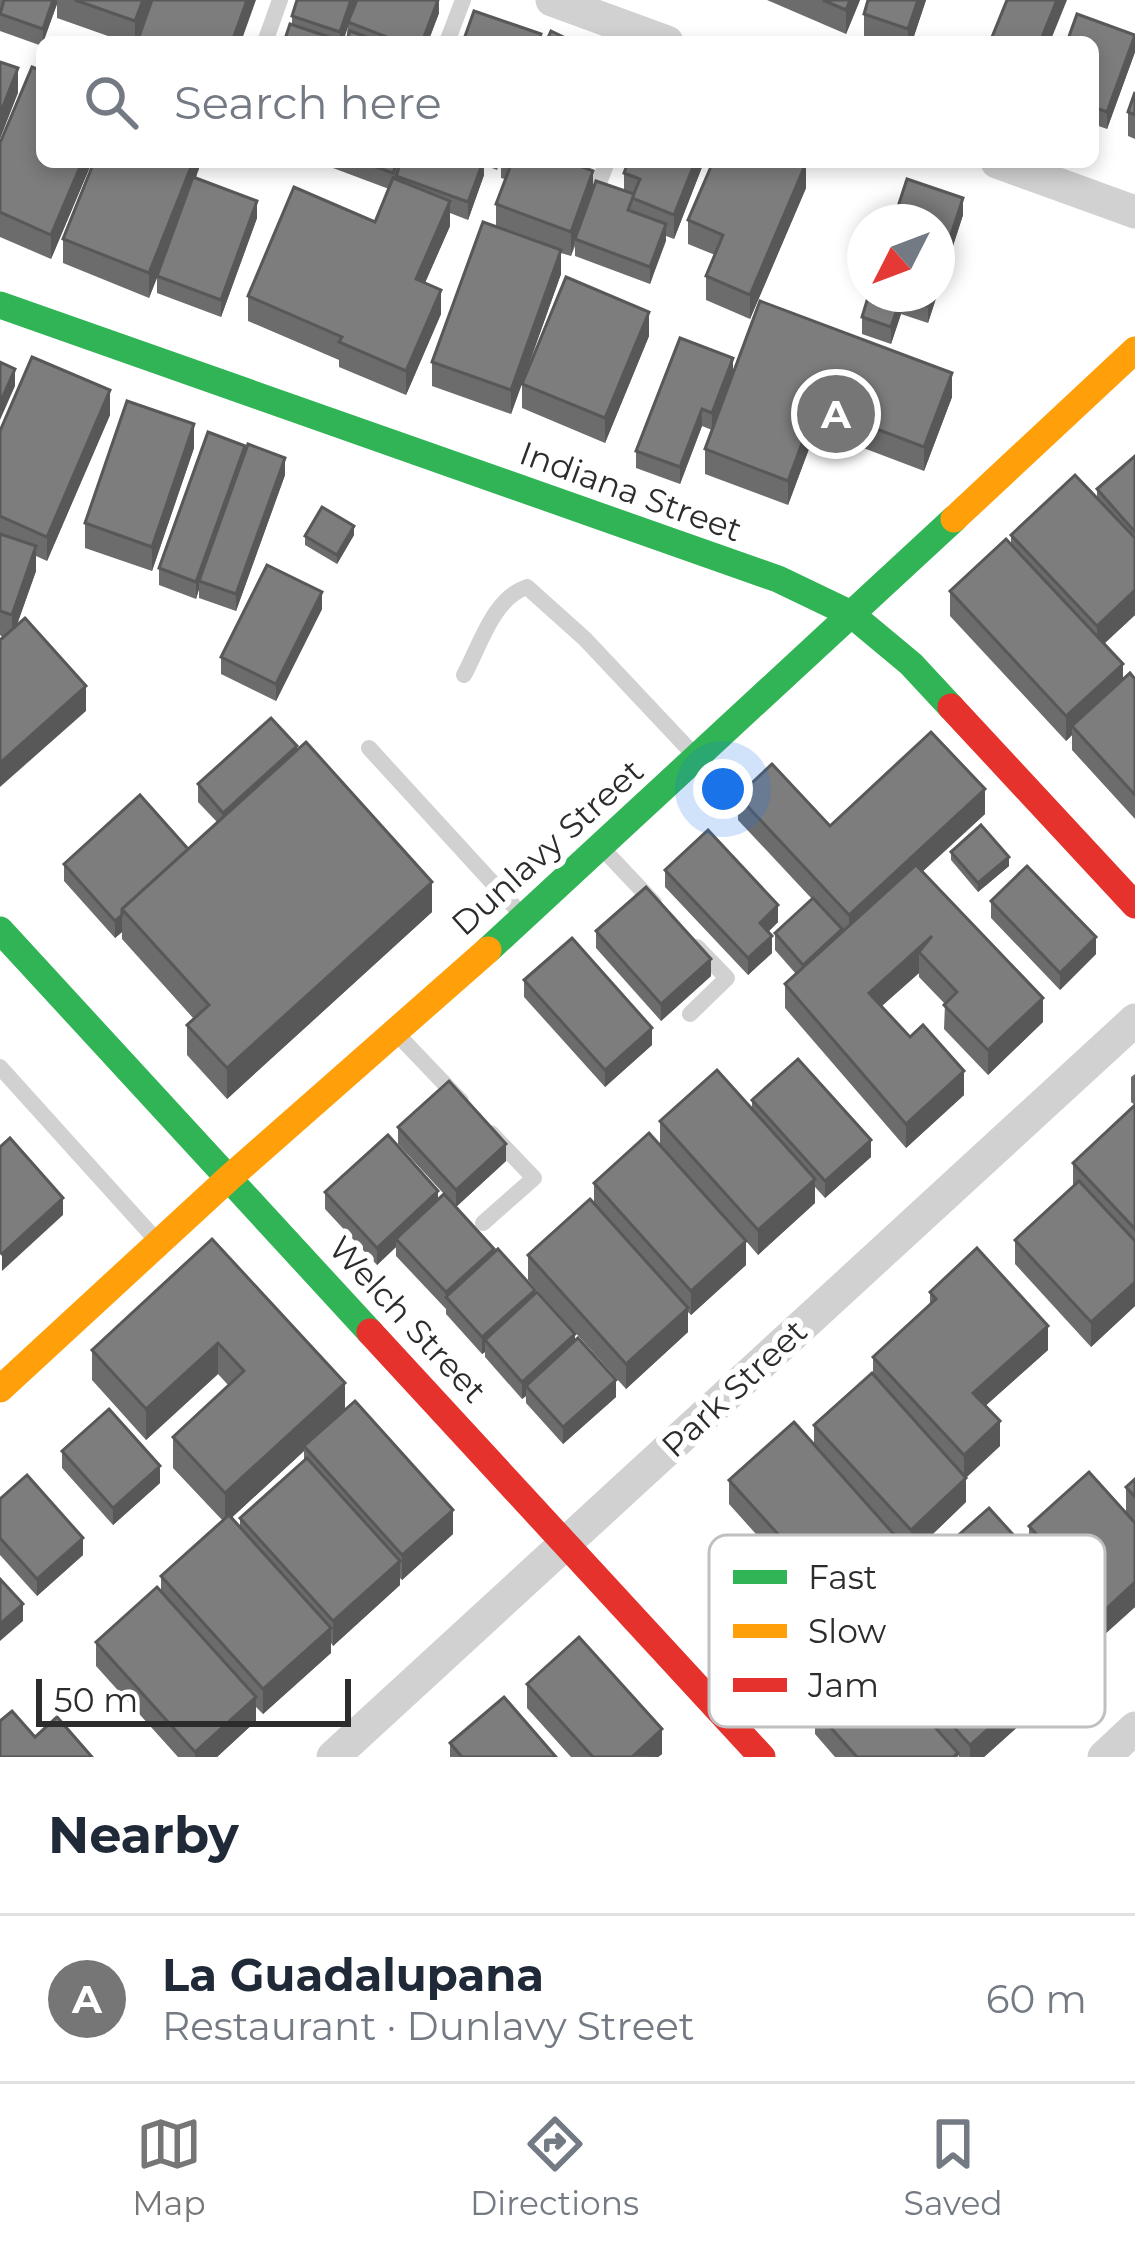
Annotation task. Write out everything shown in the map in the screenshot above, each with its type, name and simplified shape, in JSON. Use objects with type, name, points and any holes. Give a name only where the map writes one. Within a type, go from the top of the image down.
[{"type":"street","points":[[552,0],[647,36]]},
{"type":"street","points":[[1014,168],[1135,212]]},
{"type":"street","name":"Indiana Street","points":[[0,305],[778,579],[851,614],[911,664],[1135,905]]},
{"type":"street","name":"Dunlavy Street","points":[[0,1389],[229,1178],[525,918],[1135,350]]},
{"type":"street","name":"Welch Street","points":[[2,936],[709,1699]]},
{"type":"street","name":"Park Street","points":[[333,1757],[1135,1019]]},
{"type":"street","name":"Welch Street","points":[[735,1727],[762,1757]]},
{"type":"street","points":[[1104,1757],[1135,1729]]},
{"type":"lane","points":[[267,36],[280,0]]},
{"type":"lane","points":[[448,36],[463,0]]},
{"type":"lane","points":[[598,186],[605,168]]},
{"type":"lane","points":[[464,676],[500,606],[512,592],[527,587],[585,639],[697,758]]},
{"type":"lane","points":[[368,748],[525,918]]},
{"type":"lane","points":[[601,847],[663,912]]},
{"type":"lane","points":[[679,928],[727,978],[690,1014]]},
{"type":"lane","points":[[396,1032],[534,1178],[483,1223]]},
{"type":"lane","points":[[0,1066],[158,1242]]},
{"type":"building","points":[[4,0],[53,0],[43,29],[0,14]]},
{"type":"building","points":[[75,0],[143,0],[135,21]]},
{"type":"building","points":[[152,0],[247,0],[234,36],[139,36]]},
{"type":"building","points":[[297,0],[351,0],[340,32],[292,16]]},
{"type":"building","points":[[357,0],[438,0],[424,36],[384,36],[348,22]]},
{"type":"building","points":[[823,0],[850,0],[846,10]]},
{"type":"building","points":[[868,0],[918,0],[908,29],[864,14]]},
{"type":"building","points":[[1007,0],[1057,0],[1042,36],[992,36]]},
{"type":"building","points":[[474,11],[541,34],[540,36],[465,36]]},
{"type":"building","points":[[1077,14],[1135,35],[1107,112],[1099,109],[1099,36],[1069,36]]},
{"type":"building","points":[[290,24],[326,36],[286,36]]},
{"type":"building","points":[[0,62],[18,68],[0,114]]},
{"type":"building","points":[[32,67],[36,69],[36,168],[79,168],[51,235],[0,212],[0,143]]},
{"type":"building","points":[[92,168],[191,168],[149,273],[63,239]]},
{"type":"building","points":[[399,168],[481,168],[468,202],[396,176]]},
{"type":"building","points":[[510,168],[593,171],[571,232],[496,204]]},
{"type":"building","points":[[626,168],[693,168],[674,215],[632,198],[640,179],[624,173]]},
{"type":"building","points":[[710,168],[804,168],[750,295],[706,276],[723,235],[688,220]]},
{"type":"building","points":[[193,177],[257,201],[221,300],[157,276]]},
{"type":"building","points":[[393,178],[450,201],[416,279],[441,290],[406,371],[248,296],[294,187],[375,222]]},
{"type":"building","points":[[907,179],[963,198],[955,223],[955,204],[899,204]]},
{"type":"building","points":[[596,181],[634,194],[628,210],[666,224],[650,267],[575,239]]},
{"type":"building","points":[[483,222],[561,250],[511,390],[432,362]]},
{"type":"building","points":[[566,277],[649,312],[605,418],[522,384]]},
{"type":"building","points":[[760,301],[952,373],[924,447],[816,406],[788,481],[705,449]]},
{"type":"building","points":[[864,312],[896,312],[891,327],[862,317]]},
{"type":"building","points":[[680,338],[733,358],[712,413],[702,409],[680,467],[636,451]]},
{"type":"building","points":[[32,357],[110,390],[47,537],[0,516],[0,431]]},
{"type":"building","points":[[0,362],[15,369],[0,403]]},
{"type":"building","points":[[127,401],[194,424],[152,547],[85,523]]},
{"type":"building","points":[[208,432],[245,446],[196,582],[159,568]]},
{"type":"building","points":[[248,444],[285,458],[236,594],[199,581]]},
{"type":"building","points":[[1135,456],[1135,532],[1097,489]]},
{"type":"building","points":[[1075,475],[1135,538],[1135,590],[1097,626],[1011,535]]},
{"type":"building","points":[[322,507],[354,526],[337,555],[305,536]]},
{"type":"building","points":[[0,534],[36,546],[12,615],[0,611]]},
{"type":"building","points":[[1006,539],[1123,664],[1066,716],[950,591]]},
{"type":"building","points":[[267,565],[322,592],[276,684],[221,657]]},
{"type":"building","points":[[25,618],[86,686],[0,763],[0,640]]},
{"type":"building","points":[[1130,673],[1135,679],[1135,795],[1072,726]]},
{"type":"building","points":[[271,718],[297,746],[223,813],[198,784]]},
{"type":"building","points":[[931,732],[985,789],[849,915],[738,796],[772,764],[830,826]]},
{"type":"building","points":[[306,742],[432,882],[227,1068],[187,1025],[209,1005],[122,909]]},
{"type":"building","points":[[140,795],[188,849],[122,909],[115,921],[64,864]]},
{"type":"building","points":[[981,825],[1009,857],[978,883],[951,852]]},
{"type":"building","points":[[708,830],[778,905],[760,923],[772,936],[748,958],[665,870]]},
{"type":"building","points":[[916,865],[1043,998],[988,1050],[944,1005],[957,992],[919,952],[932,936],[869,993],[910,1037],[923,1025],[964,1071],[906,1124],[785,984]]},
{"type":"building","points":[[1027,866],[1096,937],[1060,973],[991,901]]},
{"type":"building","points":[[646,887],[711,959],[661,1004],[596,931]]},
{"type":"building","points":[[813,898],[842,929],[803,965],[775,933]]},
{"type":"building","points":[[572,938],[652,1028],[605,1070],[524,980]]},
{"type":"building","points":[[798,1059],[871,1140],[825,1181],[752,1100]]},
{"type":"building","points":[[717,1070],[815,1179],[758,1230],[660,1121]]},
{"type":"building","points":[[449,1081],[506,1144],[456,1190],[398,1127]]},
{"type":"building","points":[[1135,1105],[1135,1229],[1073,1163]]},
{"type":"building","points":[[649,1133],[746,1241],[691,1291],[594,1183]]},
{"type":"building","points":[[388,1135],[438,1191],[377,1248],[325,1192]]},
{"type":"building","points":[[10,1138],[63,1198],[2,1254],[0,1147]]},
{"type":"building","points":[[1079,1181],[1135,1241],[1135,1282],[1091,1322],[1015,1240]]},
{"type":"building","points":[[444,1194],[494,1249],[446,1292],[396,1239]]},
{"type":"building","points":[[590,1199],[688,1308],[626,1364],[528,1255]]},
{"type":"building","points":[[212,1239],[345,1383],[225,1493],[173,1437],[244,1371],[218,1343],[146,1409],[92,1350]]},
{"type":"building","points":[[977,1248],[1048,1326],[973,1393],[1000,1421],[964,1455],[873,1357],[936,1299],[930,1292]]},
{"type":"building","points":[[498,1249],[535,1290],[482,1337],[446,1297]]},
{"type":"building","points":[[537,1292],[575,1334],[522,1382],[485,1340]]},
{"type":"building","points":[[578,1338],[616,1380],[563,1427],[526,1386]]},
{"type":"building","points":[[872,1373],[966,1478],[911,1530],[814,1425]]},
{"type":"building","points":[[355,1401],[453,1510],[402,1555],[304,1446]]},
{"type":"building","points":[[109,1409],[160,1466],[113,1508],[62,1451]]},
{"type":"building","points":[[794,1422],[894,1535],[779,1535],[729,1480]]},
{"type":"building","points":[[307,1458],[400,1561],[333,1621],[240,1518]]},
{"type":"building","points":[[1089,1472],[1135,1523],[1135,1582],[1105,1610],[1105,1535],[1037,1535],[1029,1526]]},
{"type":"building","points":[[27,1475],[83,1538],[37,1579],[0,1538],[0,1499]]},
{"type":"building","points":[[989,1508],[1013,1535],[959,1535]]},
{"type":"building","points":[[229,1515],[331,1628],[263,1689],[161,1576]]},
{"type":"building","points":[[0,1579],[23,1604],[0,1624]]},
{"type":"building","points":[[157,1587],[256,1697],[195,1752],[96,1642]]},
{"type":"building","points":[[579,1637],[662,1729],[632,1757],[593,1757],[527,1684]]},
{"type":"building","points":[[504,1697],[556,1757],[462,1757],[450,1743]]},
{"type":"building","points":[[12,1711],[35,1737],[57,1717],[92,1757],[0,1757],[0,1721]]},
{"type":"building","points":[[830,1727],[935,1727],[958,1753],[953,1757],[857,1757]]},
{"type":"building","points":[[954,1727],[990,1727],[970,1745]]},
{"type":"traffic: fast","points":[[0,305],[778,579],[851,614],[911,664],[951,707]]},
{"type":"traffic: fast","points":[[488,950],[954,519]]},
{"type":"traffic: fast","points":[[0,930],[370,1332]]},
{"type":"traffic: slow","points":[[954,519],[1135,350]]},
{"type":"traffic: slow","points":[[0,1389],[229,1178],[488,950]]},
{"type":"traffic: jam","points":[[951,707],[1135,905]]},
{"type":"traffic: jam","points":[[370,1332],[709,1700]]},
{"type":"traffic: jam","points":[[734,1727],[762,1757]]},
{"type":"place","name":"La Guadalupana","points":[[836,414]]}]
